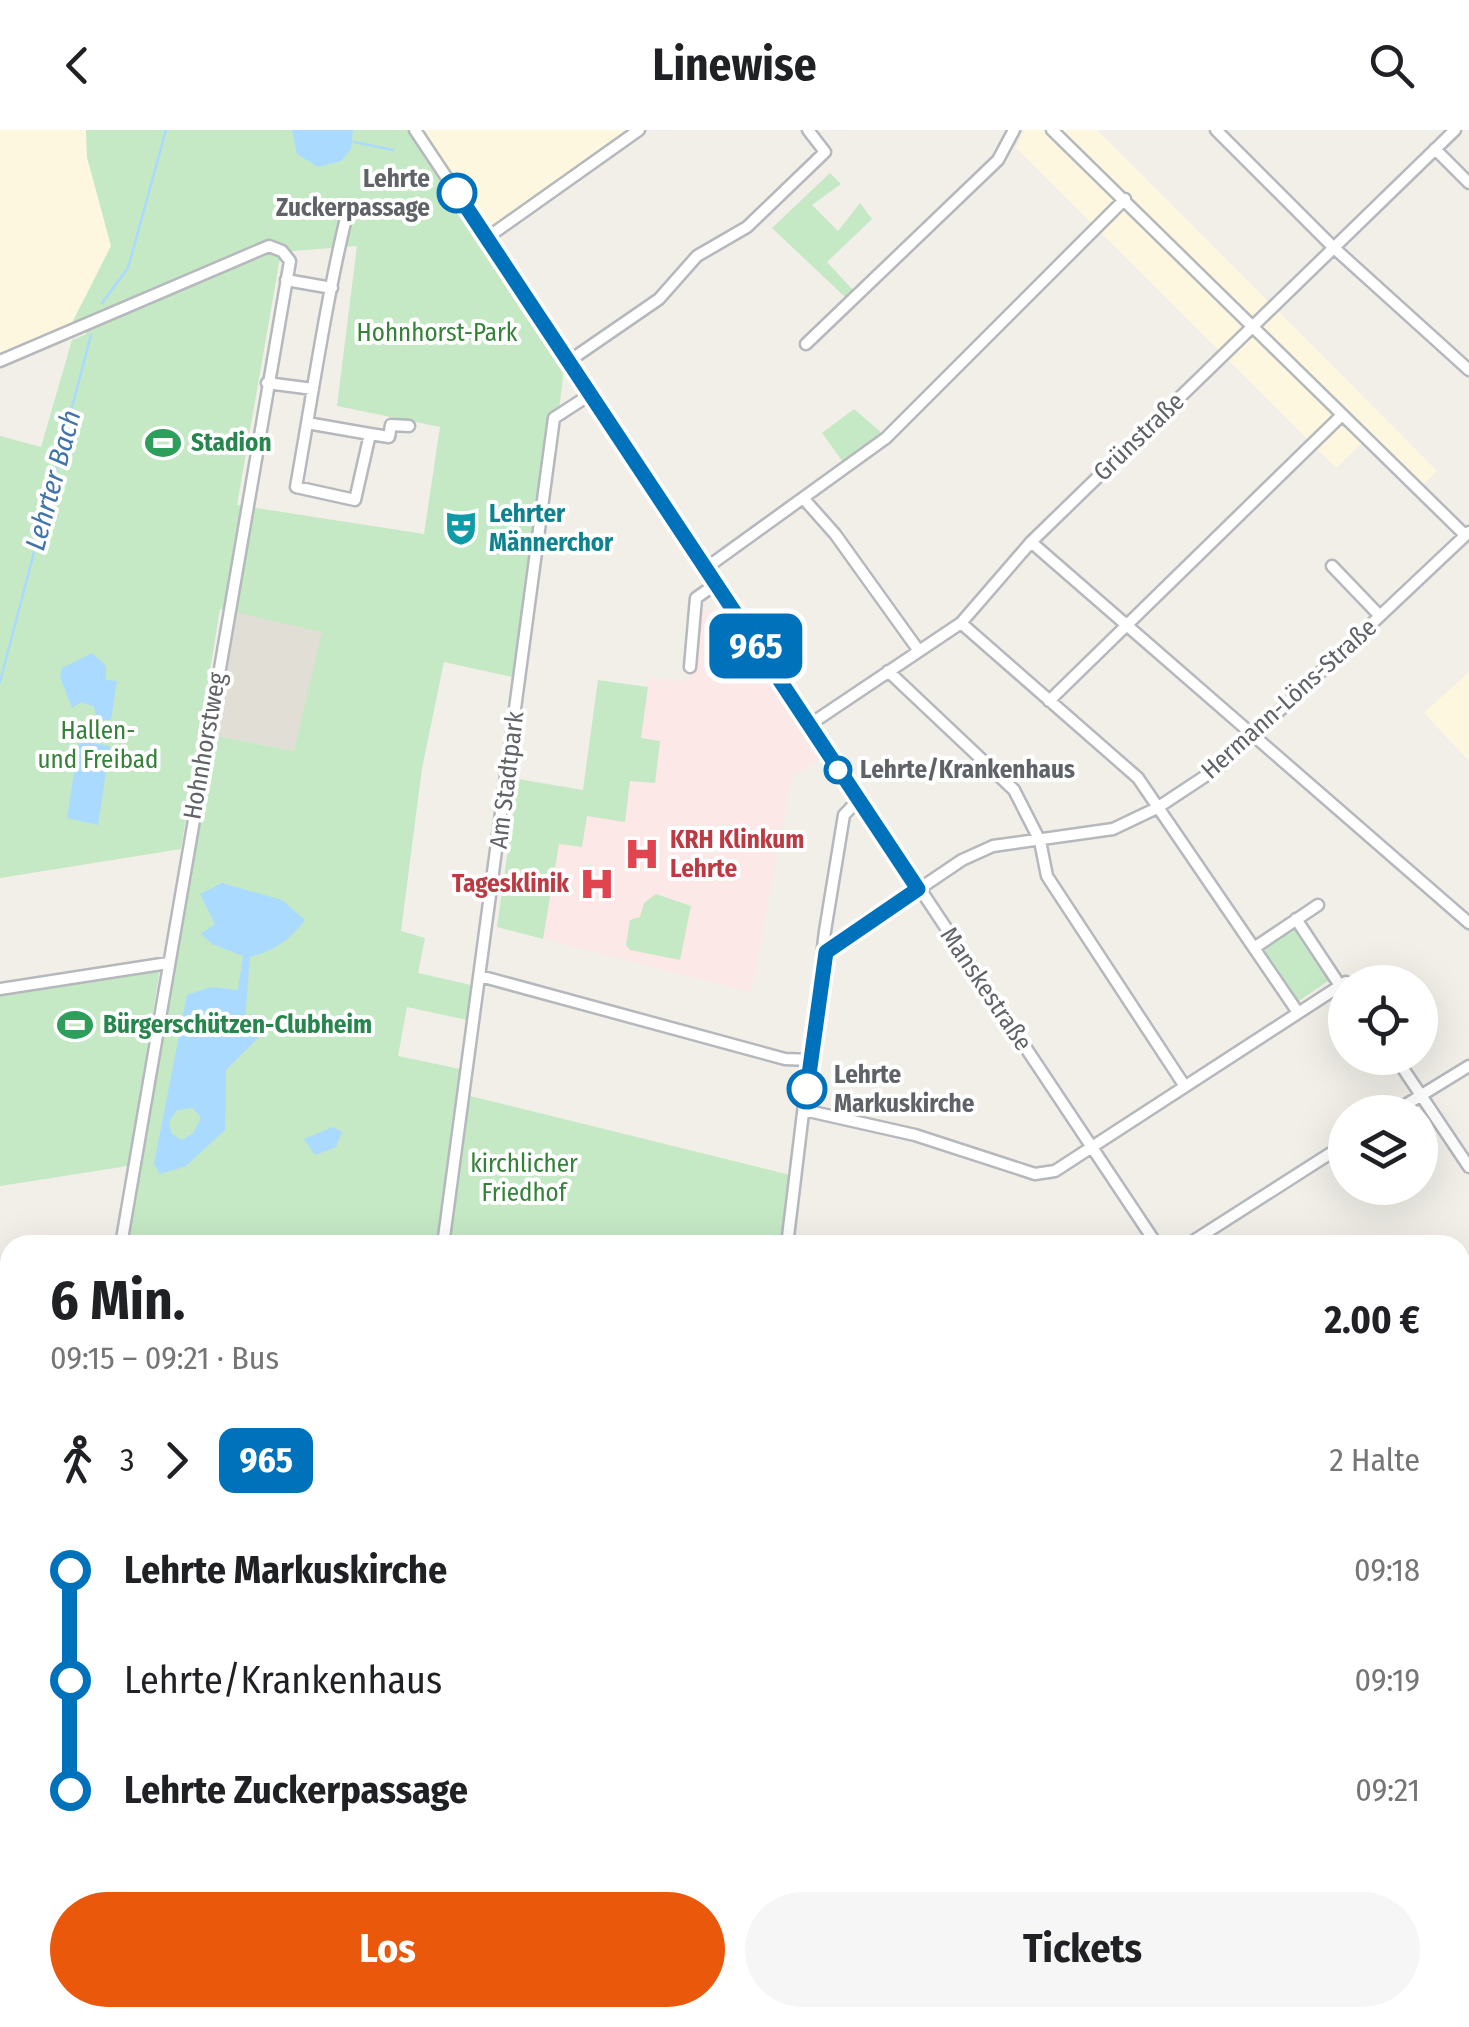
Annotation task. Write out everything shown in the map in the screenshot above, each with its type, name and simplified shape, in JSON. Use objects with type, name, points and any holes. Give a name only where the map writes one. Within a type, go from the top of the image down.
[{"type":"street","name":"Manskestraße","points":[[414,130],[1150,1235]]},
{"type":"street","points":[[488,237],[639,130]]},
{"type":"street","points":[[569,361],[659,300],[698,256],[747,227],[825,152],[808,130]]},
{"type":"street","points":[[806,344],[998,160],[1014,130]]},
{"type":"street","points":[[1052,130],[1467,534]]},
{"type":"street","points":[[1216,130],[1333,248],[1469,370]]},
{"type":"street","name":"Grünstraße","points":[[808,725],[961,623],[1031,542],[1455,130]]},
{"type":"street","points":[[1436,148],[1469,183]]},
{"type":"street","points":[[706,568],[886,438],[1124,200]]},
{"type":"street","points":[[346,218],[296,487],[355,500],[370,434]]},
{"type":"street","name":"Hohnhorstweg","points":[[0,361],[269,246],[282,251],[290,261],[123,1235]]},
{"type":"street","points":[[286,280],[332,288]]},
{"type":"street","points":[[271,384],[314,390]]},
{"type":"street","name":"Am Stadtpark","points":[[444,1235],[554,418],[591,394]]},
{"type":"street","points":[[1050,701],[1124,623],[1342,415]]},
{"type":"street","points":[[308,424],[389,437],[391,425],[409,426]]},
{"type":"street","points":[[804,498],[836,534],[919,651]]},
{"type":"street","name":"Hermann-Löns-Straße","points":[[826,952],[918,889],[992,846],[1113,829],[1157,808],[1222,765],[1467,534]]},
{"type":"street","points":[[1031,542],[1469,924]]},
{"type":"street","points":[[1332,566],[1380,616]]},
{"type":"street","points":[[690,667],[696,598],[716,584]]},
{"type":"street","points":[[961,623],[1138,778],[1296,1010]]},
{"type":"street","points":[[888,671],[1014,790],[1040,840],[1046,876],[1184,1085]]},
{"type":"street","points":[[789,1235],[844,815],[858,800]]},
{"type":"street","points":[[1254,948],[1318,905]]},
{"type":"street","points":[[1296,920],[1330,965]]},
{"type":"street","points":[[0,989],[168,963]]},
{"type":"street","points":[[480,976],[785,1059],[810,1060]]},
{"type":"street","points":[[804,1110],[915,1135],[1034,1174],[1055,1171],[1328,991]]},
{"type":"street","points":[[1422,1095],[1469,1066]]},
{"type":"street","points":[[1438,1122],[1469,1168]]},
{"type":"street","points":[[1202,1235],[1328,1155]]},
{"type":"shaded area","points":[[0,130],[86,130],[87,157],[111,246],[72,323],[0,353]]},
{"type":"shaded area","points":[[410,130],[641,130],[481,236]]},
{"type":"shaded area","points":[[1024,130],[1097,130],[1437,471],[1420,488],[1368,437],[1336,468],[1016,148]]},
{"type":"shaded area","name":"KRH Klinkum Lehrte","points":[[713,608],[823,756],[791,778],[751,992],[497,927],[518,779],[583,790],[598,680],[648,687],[650,678],[685,682],[692,676],[701,614]]},
{"type":"shaded area","points":[[230,609],[323,632],[294,751],[207,734]]},
{"type":"shaded area","points":[[1469,672],[1469,761],[1424,713]]},
{"type":"green space","points":[[86,130],[410,130],[565,361],[526,680],[444,662],[422,768],[401,931],[425,938],[418,973],[471,985],[467,1020],[407,1007],[398,1056],[460,1069],[438,1235],[124,1235],[164,965],[207,734],[294,751],[322,632],[220,609],[181,849],[0,878],[0,436],[41,447],[72,340],[87,334],[72,323],[111,246],[87,157]],"holes":[[[357,246],[337,406],[440,427],[424,534],[237,505],[281,252]]]},
{"type":"green space","points":[[830,173],[841,184],[812,205],[838,231],[860,203],[872,219],[827,262],[853,290],[845,297],[772,228]]},
{"type":"green space","points":[[854,409],[883,434],[843,462],[822,433]]},
{"type":"green space","points":[[598,680],[648,687],[641,738],[660,741],[655,783],[630,781],[625,822],[587,816],[582,847],[559,844],[543,939],[497,927],[518,779],[583,790]]},
{"type":"green space","points":[[656,894],[691,906],[680,960],[630,950],[626,945],[630,920],[640,917],[644,903]]},
{"type":"green space","points":[[1294,924],[1328,975],[1328,981],[1296,1003],[1259,948]]},
{"type":"green space","points":[[160,969],[128,1166],[0,1186],[0,990]]},
{"type":"green space","name":"kirchlicher Friedhof","points":[[466,1095],[790,1175],[782,1235],[447,1235]]},
{"type":"water","points":[[292,130],[353,130],[351,149],[341,161],[318,167],[297,154]]},
{"type":"water","points":[[92,653],[106,666],[106,680],[117,681],[111,720],[97,720],[94,707],[81,702],[72,708],[60,677],[62,668]]},
{"type":"water","points":[[79,741],[110,746],[98,825],[67,818]]},
{"type":"water","points":[[222,883],[282,900],[305,920],[281,944],[250,957],[245,1020],[259,1037],[226,1070],[225,1130],[186,1166],[160,1174],[154,1164],[187,995],[211,987],[238,990],[243,956],[212,944],[201,934],[215,924],[200,894]],"holes":[[[193,1108],[201,1118],[193,1133],[182,1140],[172,1134],[169,1122],[177,1110]]]},
{"type":"water","points":[[333,1127],[342,1132],[336,1147],[315,1155],[304,1139]]},
{"type":"waterway","name":"Lehrter Bach","points":[[102,303],[128,268],[166,130]]},
{"type":"waterway","points":[[354,142],[393,150]]},
{"type":"waterway","name":"Lehrter Bach","points":[[0,682],[91,335]]},
{"type":"bus line","name":"965","points":[[457,193],[918,889],[826,952],[807,1089]]},
{"type":"place","name":"Lehrte Zuckerpassage","points":[[457,193]]},
{"type":"place","name":"Stadion","points":[[163,443]]},
{"type":"place","name":"Lehrter Männerchor","points":[[461,528]]},
{"type":"place","name":"Lehrte/Krankenhaus","points":[[838,770]]},
{"type":"place","name":"KRH Klinkum Lehrte","points":[[642,854]]},
{"type":"place","name":"Tagesklinik","points":[[597,884]]},
{"type":"place","name":"Bürgerschützen-Clubheim","points":[[75,1025]]},
{"type":"place","name":"Lehrte Markuskirche","points":[[807,1089]]},
{"type":"park label","name":"Hohnhorst-Park","points":[[437,333]]},
{"type":"park label","name":"Hallen- und Freibad","points":[[98,746]]}]
